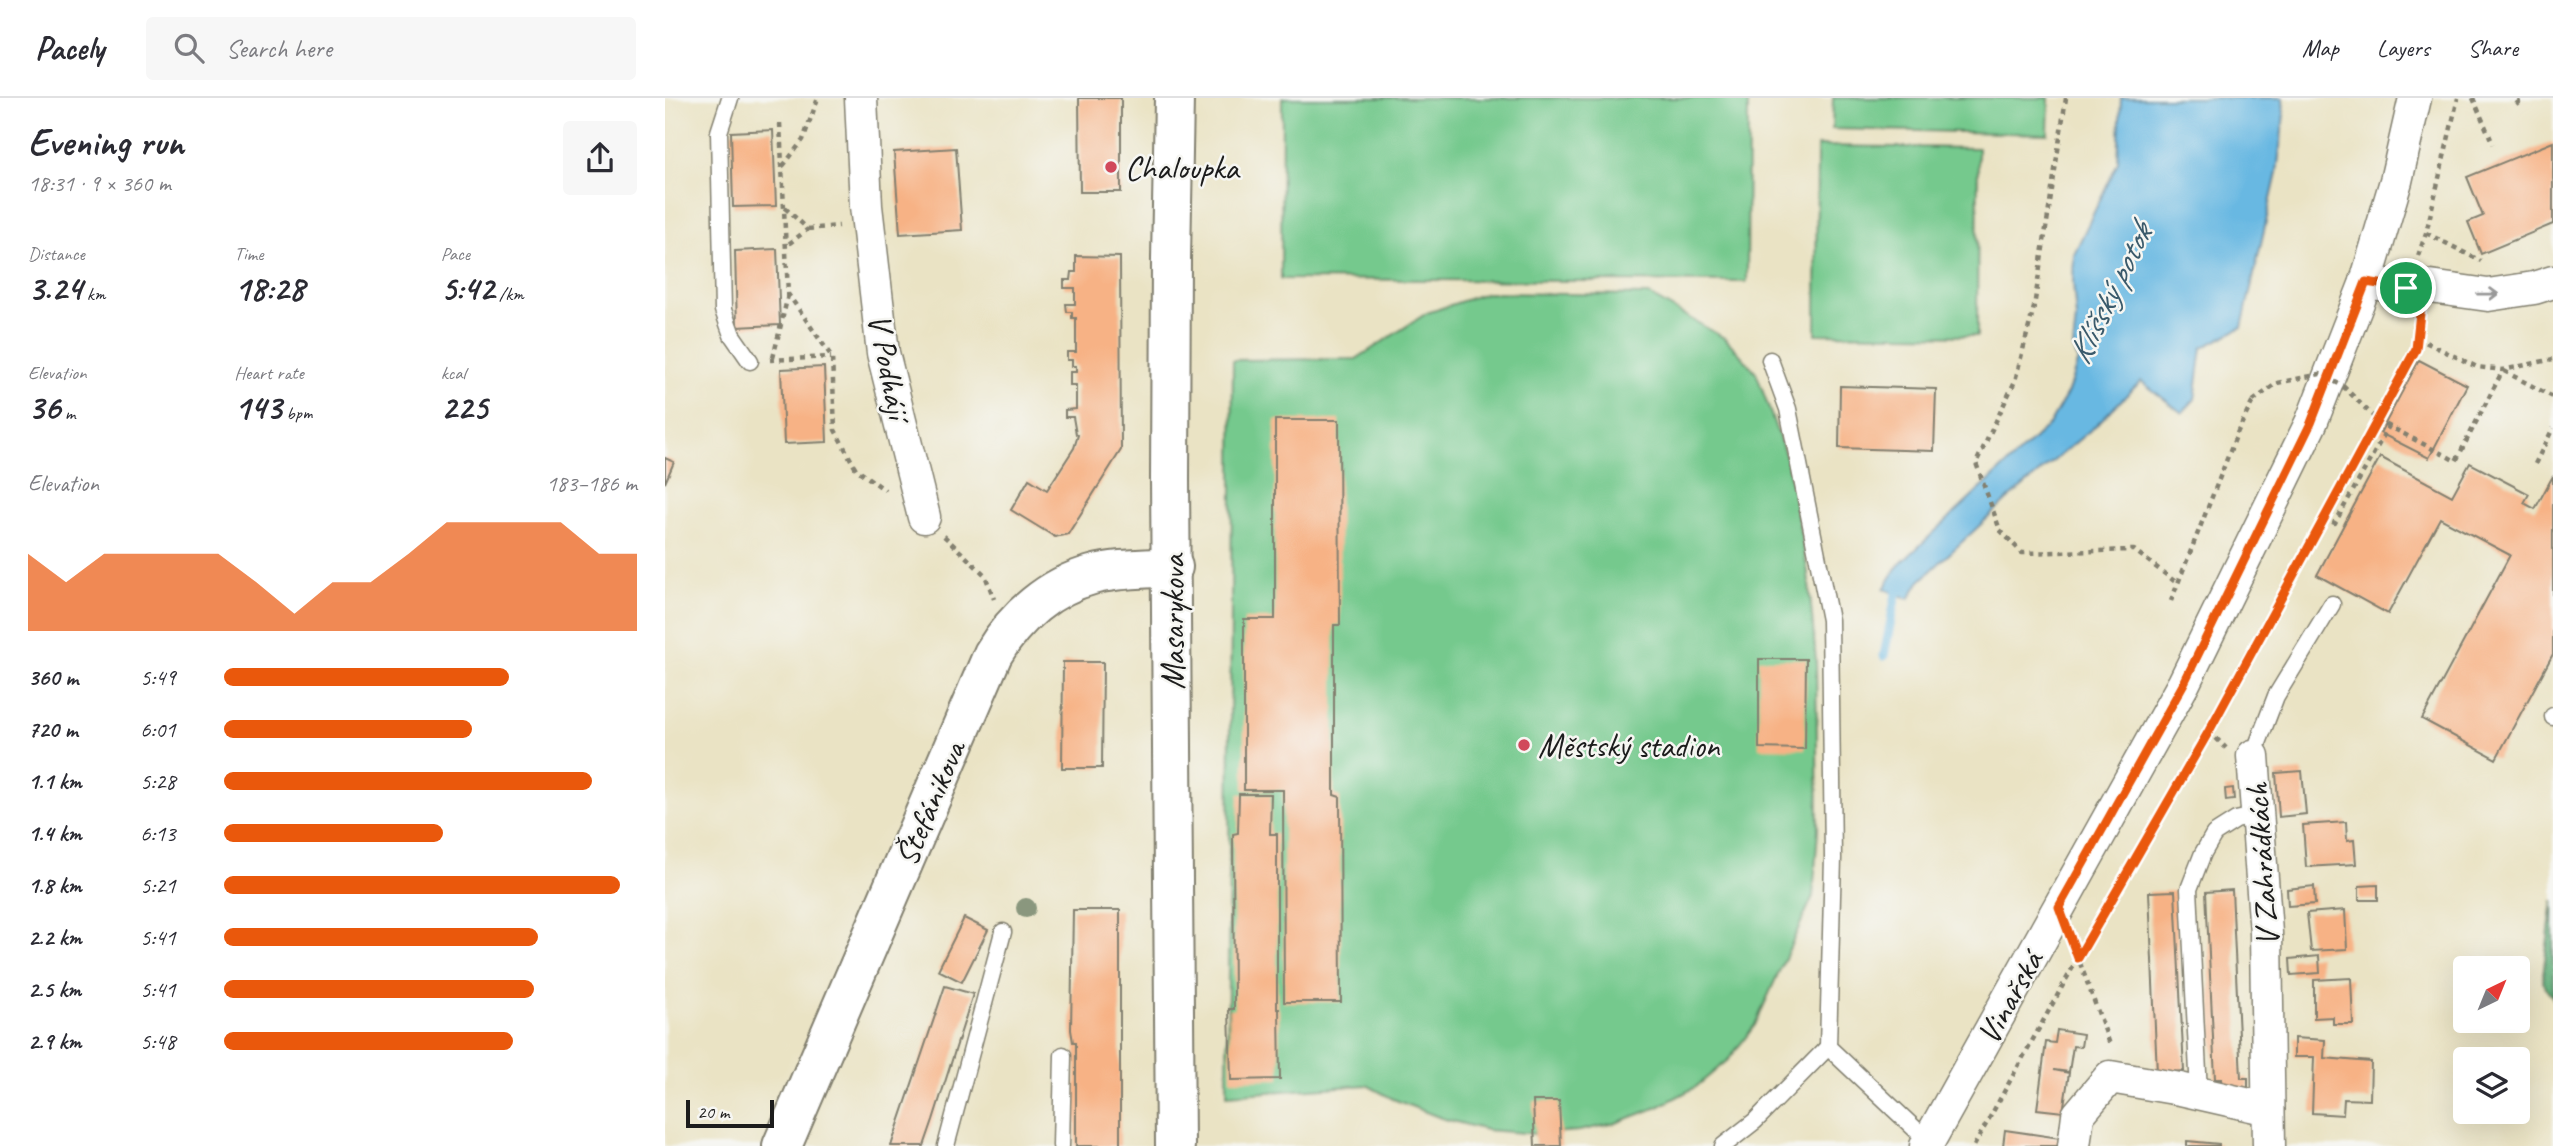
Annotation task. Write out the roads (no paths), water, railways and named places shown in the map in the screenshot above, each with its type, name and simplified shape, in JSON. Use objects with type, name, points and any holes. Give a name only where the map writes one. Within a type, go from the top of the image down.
[{"type":"street","name":"V Podhájí","points":[[862,98],[866,206],[883,354],[924,517]]},
{"type":"street","name":"Masarykova","points":[[1174,98],[1171,259],[1175,1146]]},
{"type":"street","name":"Vinařská","points":[[1928,1144],[2184,683],[2311,423],[2366,282],[2396,181],[2415,98]]},
{"type":"street","points":[[2366,282],[2488,295],[2534,288],[2553,282]]},
{"type":"street","name":"Štefánikova","points":[[782,1146],[993,654],[1006,633],[1023,615],[1064,585],[1112,571],[1173,567]]},
{"type":"street","name":"V Zahrádkách","points":[[2253,756],[2266,933],[2269,1146]]},
{"type":"street","points":[[2074,1146],[2078,1115],[2110,1077],[2268,1109]]},
{"type":"lane","points":[[730,98],[719,132],[723,310],[732,335],[750,361]]},
{"type":"lane","points":[[1723,1146],[1755,1121],[1828,1046],[1833,858],[1830,620],[1788,409],[1770,360]]},
{"type":"lane","name":"V Zahrádkách","points":[[2253,756],[2276,696],[2332,604]]},
{"type":"lane","points":[[2199,1093],[2189,889],[2203,853],[2214,834],[2236,820],[2258,815]]},
{"type":"lane","points":[[946,1146],[1003,932]]},
{"type":"lane","points":[[1828,1046],[1928,1144]]},
{"type":"lane","points":[[1061,1146],[1063,1055]]},
{"type":"water","points":[[2121,98],[2283,98],[2284,114],[2277,173],[2242,327],[2202,348],[2195,399],[2182,413],[2141,381],[2094,427],[2007,500],[1919,582],[1909,599],[1884,589],[1898,566],[2049,425],[2068,392],[2078,360],[2073,347],[2076,319],[2074,254],[2118,162]]},
{"type":"waterway","name":"Klíšský potok","points":[[1884,656],[1896,594],[1903,587]]},
{"type":"place","name":"Chaloupka","points":[[1111,167]]},
{"type":"place","name":"Městský stadion","points":[[1524,745]]}]
